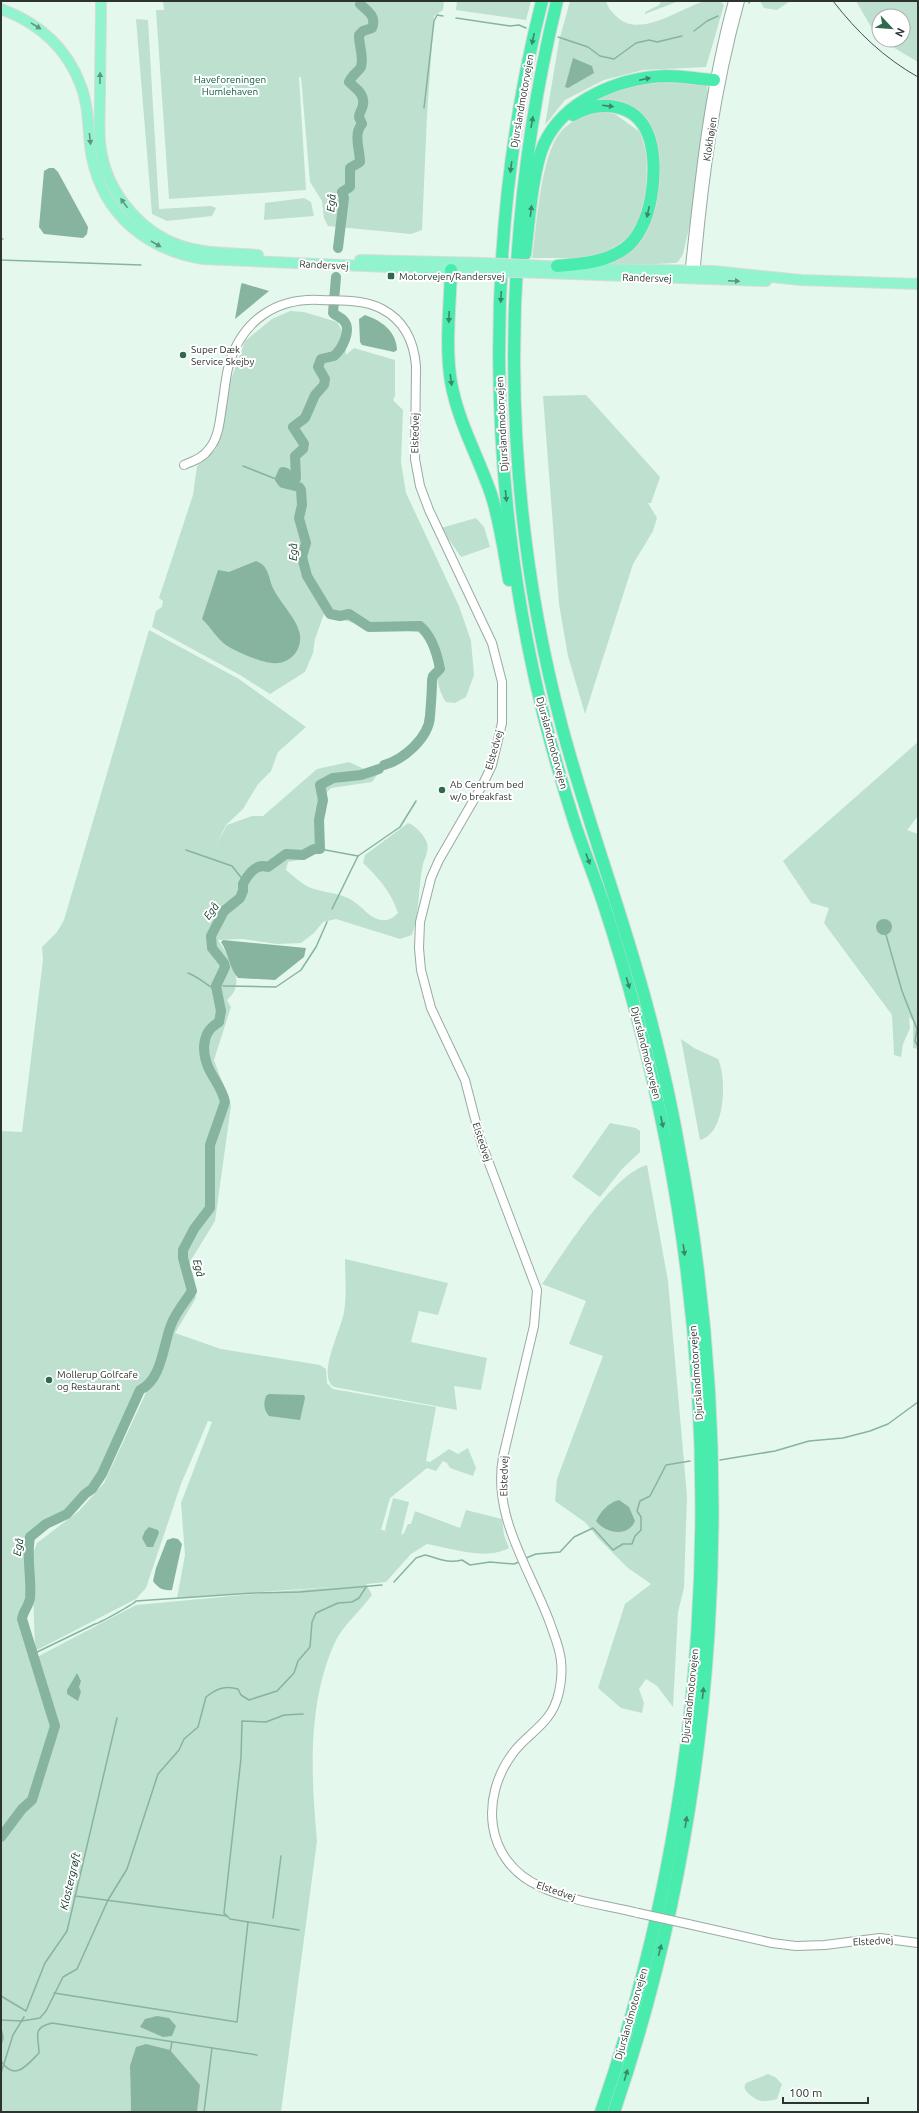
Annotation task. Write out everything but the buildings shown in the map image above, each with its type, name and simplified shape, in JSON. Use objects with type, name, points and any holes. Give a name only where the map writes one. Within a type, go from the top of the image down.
[{"type":"highway","name":"Djurslandmotorvejen","points":[[542,1],[517,124],[505,226],[500,315],[500,415],[506,492],[518,588],[544,718],[574,822],[601,896],[628,985],[651,1070],[667,1144],[690,1294],[699,1405],[701,1468],[699,1593],[695,1657],[681,1781],[672,1838],[652,1934],[626,2033],[601,2112]]},
{"type":"highway","name":"Djurslandmotorvejen","points":[[557,1],[532,121],[516,273],[515,389],[518,465],[524,524],[533,591],[547,664],[579,785],[646,1003],[666,1085],[678,1142],[694,1237],[703,1314],[711,1406],[713,1529],[711,1592],[706,1664],[692,1784],[685,1832],[664,1937],[638,2036],[614,2112]]},
{"type":"highway","points":[[515,389],[524,262],[536,174],[544,144],[552,128],[565,114],[582,101],[620,85],[651,78],[681,77],[717,80]]},
{"type":"highway","points":[[536,174],[547,146],[557,130],[568,117],[593,106],[604,105],[616,107],[628,112],[638,120],[647,132],[652,147],[648,214],[640,233],[632,242],[614,255],[594,262],[549,268]]},
{"type":"highway","points":[[451,266],[448,356],[456,406],[491,495],[522,650],[540,720],[574,822]]},
{"type":"main road","name":"Randersvej","points":[[101,1],[99,124],[102,156],[110,180],[116,192],[139,221],[153,232],[167,240],[204,252],[451,266]]},
{"type":"main road","name":"Randersvej","points":[[1,9],[19,16],[43,31],[60,48],[73,68],[82,87],[86,105],[92,157],[99,182],[110,202],[124,220],[143,237],[182,256],[203,259],[595,269],[692,275],[738,281],[793,279],[918,284]]},
{"type":"main road","name":"Randersvej","points":[[549,268],[692,275]]},
{"type":"street","name":"Klokhøjen","points":[[692,275],[699,172],[733,1]]},
{"type":"street","name":"Klokhøjen","points":[[717,80],[740,1]]},
{"type":"street","name":"Elstedvej","points":[[184,465],[204,455],[216,437],[229,362],[237,343],[249,327],[267,311],[285,303],[303,299],[368,303],[385,310],[402,326],[412,340],[416,366],[415,459],[420,486],[429,510],[492,643],[502,682],[502,723],[492,765],[483,784],[439,860],[431,878],[420,922],[419,948],[421,970],[431,1008],[466,1080],[481,1142],[537,1290],[534,1326],[503,1457],[502,1478],[504,1502],[510,1532],[553,1631],[561,1660],[560,1680],[557,1700],[547,1718],[514,1751],[497,1780],[492,1804],[493,1827],[496,1839],[507,1860],[529,1881],[551,1891],[772,1943],[796,1946],[825,1945],[880,1938],[918,1943]]},
{"type":"green space","name":"Haveforeningen Humlehaven","points":[[163,1],[444,1],[443,10],[434,16],[427,115],[422,230],[411,234],[328,226],[324,218],[322,201],[310,182],[301,77],[299,77],[306,190],[169,199],[156,10],[164,10]]},
{"type":"green space","points":[[457,1],[531,1],[526,20],[456,10]]},
{"type":"green space","points":[[570,1],[606,1],[616,16],[625,23],[636,25],[648,24],[660,20],[705,1],[720,1],[724,5],[706,67],[643,70],[604,80],[565,100],[545,125],[559,41]]},
{"type":"green space","points":[[661,1],[679,1],[645,14],[645,12],[659,5]]},
{"type":"green space","points":[[760,1],[790,1],[777,10],[764,8]]},
{"type":"green space","points":[[856,1],[918,1],[918,62],[895,48],[911,48],[911,8],[871,8],[871,26]]},
{"type":"green space","points":[[136,19],[148,20],[159,209],[211,206],[216,208],[212,216],[167,221],[152,214]]},
{"type":"green space","points":[[680,81],[703,83],[707,86],[708,92],[690,224],[683,254],[678,262],[675,263],[595,267],[637,242],[656,153],[637,115],[584,105],[611,91],[632,85]]},
{"type":"green space","points":[[598,111],[615,114],[640,132],[647,155],[646,191],[637,227],[626,239],[607,252],[583,258],[532,258],[543,176],[553,145],[563,129],[577,120]]},
{"type":"green space","points":[[304,198],[311,202],[314,216],[264,220],[265,203]]},
{"type":"green space","points":[[290,311],[304,312],[337,322],[346,338],[346,355],[354,348],[395,360],[395,396],[393,400],[403,410],[401,462],[406,493],[459,606],[471,641],[474,675],[466,697],[455,703],[446,702],[442,696],[430,647],[418,632],[400,630],[380,631],[324,614],[315,639],[313,653],[305,672],[270,694],[240,675],[152,627],[156,611],[162,607],[163,601],[159,598],[193,495],[197,466],[216,449],[224,420],[230,382],[245,341],[272,319]]},
{"type":"green space","points":[[586,395],[660,477],[651,503],[648,503],[657,518],[653,531],[633,564],[585,714],[568,656],[559,604],[543,396]]},
{"type":"green space","points":[[476,518],[484,527],[490,547],[461,557],[441,528]]},
{"type":"green space","points":[[149,630],[239,679],[306,727],[278,752],[271,771],[258,784],[243,809],[226,825],[216,845],[227,825],[252,816],[263,816],[317,769],[349,762],[377,775],[372,782],[331,788],[327,792],[316,852],[304,859],[288,862],[286,870],[306,886],[348,898],[357,903],[373,917],[381,920],[388,920],[398,913],[392,898],[384,886],[363,863],[365,855],[408,823],[419,831],[427,843],[427,851],[421,873],[415,926],[412,935],[400,939],[336,919],[323,922],[314,933],[301,943],[277,944],[242,939],[218,940],[231,962],[236,978],[236,985],[233,993],[227,1000],[231,1007],[214,1060],[231,1106],[215,1221],[188,1265],[196,1298],[175,1333],[221,1349],[320,1365],[326,1369],[327,1383],[333,1389],[436,1407],[426,1461],[430,1462],[449,1449],[458,1454],[468,1448],[476,1468],[473,1476],[450,1468],[447,1463],[443,1461],[436,1471],[427,1468],[390,1498],[381,1530],[387,1531],[385,1530],[393,1498],[409,1502],[401,1535],[404,1533],[408,1524],[411,1524],[415,1511],[460,1528],[466,1510],[502,1519],[504,1535],[509,1548],[500,1552],[479,1554],[427,1544],[411,1554],[386,1582],[366,1584],[372,1595],[336,1640],[320,1688],[316,1713],[313,1739],[313,1790],[317,1841],[281,2112],[197,2112],[199,2085],[170,2050],[130,2066],[131,2112],[1,2112],[1,1131],[22,1132],[43,960],[42,947],[57,932],[64,920]],"holes":[[[151,1382],[104,1483],[79,1511],[37,1543],[32,1556],[35,1651],[136,1599],[146,1588],[181,1484],[208,1421],[212,1422],[181,1503],[185,1555],[177,1598],[330,1587],[136,1605],[35,1658],[23,1619],[31,1591],[29,1553],[30,1537],[46,1524],[67,1514],[85,1494],[92,1489],[102,1474],[140,1391]]]},
{"type":"green space","points":[[918,742],[918,816],[907,830],[918,834],[918,1049],[913,1048],[913,1021],[909,1017],[910,1028],[903,1044],[901,1057],[894,1055],[892,1015],[824,923],[829,908],[811,903],[783,861]]},
{"type":"green space","points":[[681,1039],[694,1048],[718,1059],[721,1068],[723,1091],[719,1117],[709,1136],[700,1140]]},
{"type":"green space","points":[[610,1123],[636,1128],[640,1131],[640,1152],[622,1169],[600,1197],[572,1177]]},
{"type":"green space","points":[[647,1165],[668,1281],[687,1496],[684,1588],[678,1612],[673,1707],[657,1686],[646,1679],[639,1689],[644,1703],[642,1713],[621,1708],[598,1688],[625,1604],[651,1584],[628,1568],[598,1538],[586,1523],[555,1501],[557,1479],[603,1356],[569,1344],[586,1301],[542,1284],[575,1235],[618,1183],[633,1172]]},
{"type":"green space","points":[[345,1259],[448,1283],[438,1315],[419,1311],[411,1342],[487,1358],[481,1390],[454,1386],[457,1410],[334,1387],[329,1381],[328,1373],[332,1351],[345,1306]]},
{"type":"green space","points":[[768,2074],[775,2077],[782,2084],[777,2099],[768,2101],[757,2100],[747,2092],[745,2089],[745,2084]]},
{"type":"shaded area","points":[[573,58],[592,66],[594,73],[568,88],[565,87]]},
{"type":"shaded area","points":[[49,168],[54,168],[58,172],[88,227],[87,234],[83,238],[44,234],[39,227],[44,171]]},
{"type":"shaded area","points":[[242,283],[269,291],[235,319],[241,285]]},
{"type":"shaded area","points":[[365,315],[377,320],[391,332],[396,343],[397,350],[394,352],[362,345],[360,342],[359,319]]},
{"type":"shaded area","points":[[256,561],[261,563],[266,569],[274,590],[299,629],[299,647],[293,656],[283,662],[268,662],[256,659],[235,650],[222,642],[202,619],[218,570],[229,572]]},
{"type":"shaded area","points":[[884,919],[890,921],[892,927],[890,933],[884,935],[878,933],[876,927],[878,921]]},
{"type":"shaded area","points":[[223,940],[306,948],[304,957],[275,980],[238,978],[221,942]]},
{"type":"shaded area","points":[[269,1394],[304,1395],[305,1398],[300,1420],[269,1416],[265,1409],[264,1402],[266,1396]]},
{"type":"shaded area","points":[[619,1500],[629,1507],[635,1521],[632,1526],[622,1532],[610,1531],[596,1521],[605,1508],[611,1503]]},
{"type":"shaded area","points":[[149,1527],[158,1530],[159,1533],[153,1547],[147,1547],[142,1538],[145,1531]]},
{"type":"shaded area","points":[[173,1538],[178,1539],[182,1544],[172,1590],[166,1590],[157,1586],[153,1581],[156,1568],[167,1540]]},
{"type":"shaded area","points":[[77,1673],[81,1681],[79,1687],[81,1692],[78,1701],[67,1694],[67,1690]]},
{"type":"shaded area","points":[[157,2016],[169,2018],[176,2026],[172,2036],[163,2037],[140,2027],[145,2019]]},
{"type":"shaded area","points":[[146,2044],[170,2050],[200,2085],[197,2112],[131,2112],[130,2066],[136,2047]]},
{"type":"waterway","name":"Egå","points":[[338,248],[344,198],[342,192],[350,187],[350,168],[360,162],[357,137],[359,128],[362,124],[359,117],[363,106],[363,100],[361,94],[349,82],[361,67],[362,59],[359,35],[363,31],[372,28],[373,24],[372,17],[360,4],[361,1]]},
{"type":"waterway","points":[[424,108],[434,21],[437,15],[443,16]]},
{"type":"waterway","points":[[694,31],[707,21],[718,16]]},
{"type":"waterway","points":[[456,18],[510,26],[519,25],[526,28]]},
{"type":"waterway","points":[[558,37],[588,47],[600,56],[614,59],[636,43],[649,40],[657,42],[682,36]]},
{"type":"waterway","points":[[1,260],[141,265]]},
{"type":"waterway","name":"Egå","points":[[336,277],[333,313],[341,318],[346,325],[347,329],[345,339],[340,349],[334,356],[321,359],[318,367],[325,379],[324,385],[315,395],[305,418],[293,427],[304,444],[303,449],[295,456],[296,478],[290,479],[286,473],[283,472],[280,479],[283,483],[299,487],[301,490],[302,505],[299,518],[306,543],[302,557],[307,576],[330,614],[340,616],[349,614],[369,627],[420,626],[428,635],[436,651],[440,669],[433,676],[432,680],[429,724],[420,740],[414,747],[399,758],[384,765]]},
{"type":"waterway","points":[[243,466],[281,481]]},
{"type":"waterway","name":"Egå","points":[[1,1837],[22,1809],[32,1800],[55,1726],[22,1619],[30,1598],[30,1537],[46,1524],[67,1514],[85,1494],[92,1489],[102,1474],[140,1390],[153,1378],[157,1370],[173,1320],[192,1291],[183,1258],[183,1250],[194,1229],[210,1208],[210,1145],[225,1102],[223,1094],[209,1070],[204,1047],[206,1036],[212,1027],[219,1022],[221,1011],[216,986],[225,967],[224,963],[212,948],[211,936],[224,911],[240,898],[243,891],[243,884],[253,870],[264,866],[268,867],[286,854],[303,855],[314,849],[320,849],[319,820],[323,800],[320,785],[333,778],[361,775],[379,769]]},
{"type":"waterway","points":[[332,909],[358,856],[400,827],[416,801]]},
{"type":"waterway","points":[[320,849],[358,856]]},
{"type":"waterway","points":[[186,850],[232,866],[244,881]]},
{"type":"waterway","points":[[223,986],[276,987],[301,970],[316,947],[327,922]]},
{"type":"waterway","points":[[886,935],[902,991],[917,1029],[915,1041],[918,1046]]},
{"type":"waterway","points":[[188,973],[216,990]]},
{"type":"waterway","points":[[720,1460],[775,1451],[809,1441],[843,1438],[870,1431],[888,1424],[918,1402]]},
{"type":"waterway","points":[[526,1558],[536,1554],[560,1552],[574,1537],[593,1528],[613,1550],[623,1544],[632,1544],[635,1536],[641,1530],[641,1517],[637,1511],[640,1501],[650,1496],[666,1465],[690,1461]]},
{"type":"waterway","points":[[394,1582],[416,1558],[425,1555],[448,1561],[462,1560],[470,1565],[490,1562],[514,1564],[519,1562]]},
{"type":"waterway","points":[[33,1654],[103,1621],[136,1601],[253,1593],[300,1592],[382,1585]]},
{"type":"waterway","points":[[1,2020],[22,2021],[40,2018],[46,2011],[63,1977],[77,1969],[108,1900],[127,1869],[158,1774],[179,1750],[184,1739],[198,1727],[206,1697],[217,1690],[229,1687],[238,1689],[241,1695],[249,1700],[277,1691],[294,1673],[298,1661],[310,1647],[312,1622],[316,1613],[338,1603],[352,1602],[359,1598],[366,1587]]},
{"type":"waterway","points":[[299,1930],[230,1919],[224,1913],[241,1758],[242,1721],[266,1722],[284,1715],[303,1714]]},
{"type":"waterway","name":"Klostergrøft","points":[[1,1996],[26,2011],[45,1963],[67,1931],[117,1718]]},
{"type":"waterway","points":[[273,1918],[281,1856]]},
{"type":"waterway","points":[[75,1896],[227,1916]]},
{"type":"waterway","points":[[54,1993],[237,2022],[248,1922]]},
{"type":"waterway","points":[[1,2073],[13,2035],[24,2017]]},
{"type":"waterway","points":[[1,2061],[11,2070],[16,2071],[21,2069],[39,2053],[39,2030],[45,2025],[52,2023],[257,2055]]},
{"type":"waterway","points":[[1,2028],[3,2038],[1,2045]]},
{"type":"waterway","points":[[170,2052],[172,2042]]},
{"type":"waterway","points":[[204,2112],[212,2048]]},
{"type":"tram line","points":[[833,1],[861,34],[882,53],[918,77]]},
{"type":"place","name":"Motorvejen/Randersvej","points":[[391,276]]},
{"type":"place","name":"Super Dæk Service Skejby","points":[[183,355]]},
{"type":"place","name":"Ab Centrum bed w/o breakfast","points":[[442,790]]},
{"type":"place","name":"Mollerup Golfcafe og Restaurant","points":[[49,1380]]}]
